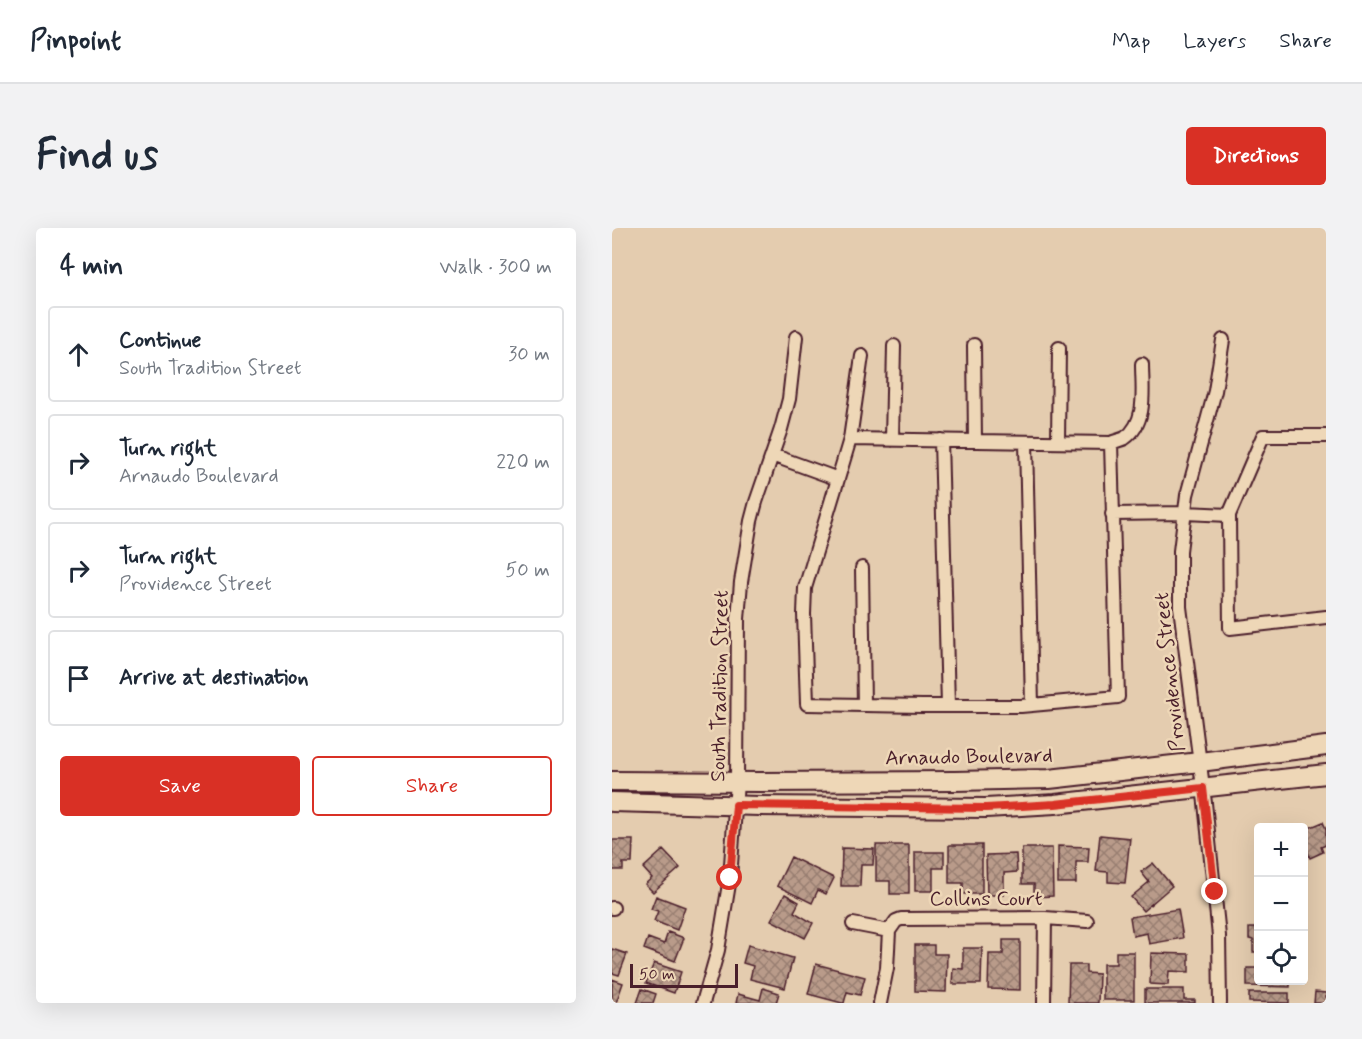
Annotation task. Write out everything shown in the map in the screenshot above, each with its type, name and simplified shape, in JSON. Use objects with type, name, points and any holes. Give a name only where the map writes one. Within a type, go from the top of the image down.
[{"type":"street","name":"South Tradition Street","points":[[703,1003],[717,950],[730,878],[737,782],[738,619],[741,582],[751,521],[789,399],[796,337]]},
{"type":"street","name":"Providence Street","points":[[1220,1003],[1219,936],[1180,607],[1180,551],[1187,495],[1215,391],[1223,340]]},
{"type":"street","points":[[974,345],[975,441]]},
{"type":"street","points":[[892,440],[894,346]]},
{"type":"street","points":[[1058,442],[1059,348]]},
{"type":"street","points":[[862,356],[850,439],[806,588],[804,614],[807,704],[1032,705],[1118,697],[1111,443]]},
{"type":"street","points":[[850,439],[1111,443],[1125,437],[1139,422],[1142,408],[1142,364]]},
{"type":"street","points":[[1326,436],[1263,436],[1229,515],[1230,628],[1326,617]]},
{"type":"street","points":[[940,440],[948,706]]},
{"type":"street","points":[[1026,442],[1032,705]]},
{"type":"street","points":[[772,455],[838,479]]},
{"type":"street","points":[[1112,514],[1229,515]]},
{"type":"street","points":[[862,568],[864,705]]},
{"type":"street","name":"Arnaudo Boulevard","points":[[612,781],[1049,779],[1326,746]]},
{"type":"street","points":[[612,802],[986,808],[1055,804],[1326,774]]},
{"type":"street","points":[[1044,1003],[1046,918]]},
{"type":"street","name":"Collins Court","points":[[889,931],[896,921],[901,919],[1046,918],[1087,921]]},
{"type":"street","points":[[854,924],[889,931],[887,968],[880,1003]]},
{"type":"building","points":[[1323,822],[1326,829],[1326,845],[1321,847],[1323,852],[1310,858],[1308,853],[1308,828]]},
{"type":"building","points":[[1100,835],[1130,838],[1125,883],[1108,882],[1108,872],[1096,871]]},
{"type":"building","points":[[612,840],[633,840],[632,863],[623,863],[623,870],[612,870]]},
{"type":"building","points":[[876,845],[909,845],[909,894],[890,894],[890,881],[876,881]]},
{"type":"building","points":[[949,845],[982,845],[982,894],[963,894],[963,883],[949,883]]},
{"type":"building","points":[[1058,846],[1089,847],[1088,862],[1076,862],[1076,883],[1058,883]]},
{"type":"building","points":[[842,848],[874,849],[873,865],[861,865],[860,886],[841,886]]},
{"type":"building","points":[[1022,848],[1052,848],[1053,896],[1034,897],[1034,884],[1022,884]]},
{"type":"building","points":[[663,850],[680,868],[653,892],[645,884],[652,878],[643,868]]},
{"type":"building","points":[[915,852],[944,852],[944,868],[933,868],[933,891],[915,891]]},
{"type":"building","points":[[1016,854],[1017,872],[1004,873],[1004,895],[987,895],[986,855]]},
{"type":"building","points":[[791,857],[834,878],[826,894],[818,890],[812,903],[777,886]]},
{"type":"building","points":[[1153,863],[1172,886],[1143,911],[1131,897],[1149,882],[1141,872]]},
{"type":"building","points":[[785,894],[799,902],[794,912],[813,923],[805,938],[771,920]]},
{"type":"building","points":[[656,896],[685,907],[677,930],[654,921],[658,911],[651,909]]},
{"type":"building","points":[[1178,909],[1183,938],[1149,944],[1147,933],[1133,936],[1130,917]]},
{"type":"building","points":[[1249,928],[1254,928],[1254,952],[1253,940],[1249,939]]},
{"type":"building","points":[[668,932],[684,938],[675,961],[644,949],[648,938],[664,944]]},
{"type":"building","points":[[1003,940],[1020,940],[1020,990],[988,989],[989,954],[1003,954]]},
{"type":"building","points":[[748,945],[793,958],[785,988],[750,979],[753,966],[743,963]]},
{"type":"building","points":[[915,945],[934,945],[934,954],[947,954],[946,992],[915,991]]},
{"type":"building","points":[[963,948],[982,948],[981,984],[952,984],[953,968],[963,969]]},
{"type":"building","points":[[612,949],[627,954],[619,975],[612,973]]},
{"type":"building","points":[[1116,952],[1134,952],[1134,1000],[1103,1000],[1103,964],[1116,964]]},
{"type":"building","points":[[1151,953],[1189,954],[1189,972],[1169,971],[1168,985],[1150,984]]},
{"type":"building","points":[[654,963],[681,972],[674,993],[646,983]]},
{"type":"building","points":[[816,964],[865,977],[860,995],[847,992],[844,1003],[842,1003],[808,994]]},
{"type":"building","points":[[1069,965],[1086,965],[1086,973],[1099,974],[1098,1003],[1068,1003]]},
{"type":"building","points":[[1247,968],[1254,968],[1254,985],[1290,985],[1290,987],[1247,986]]},
{"type":"building","points":[[612,979],[623,983],[616,1003],[612,1003]]},
{"type":"building","points":[[763,988],[779,993],[776,1003],[736,1003],[738,994],[760,1000]]},
{"type":"building","points":[[642,989],[656,994],[653,1003],[637,1003]]},
{"type":"building","points":[[1145,989],[1184,989],[1184,1000],[1195,1000],[1195,1003],[1145,1003]]},
{"type":"building","points":[[1315,992],[1326,993],[1326,1003],[1314,1003]]},
{"type":"building","points":[[1249,993],[1289,993],[1289,1003],[1249,1002]]},
{"type":"route","points":[[730,878],[736,805],[986,808],[1055,804],[1203,788],[1215,892]]}]
